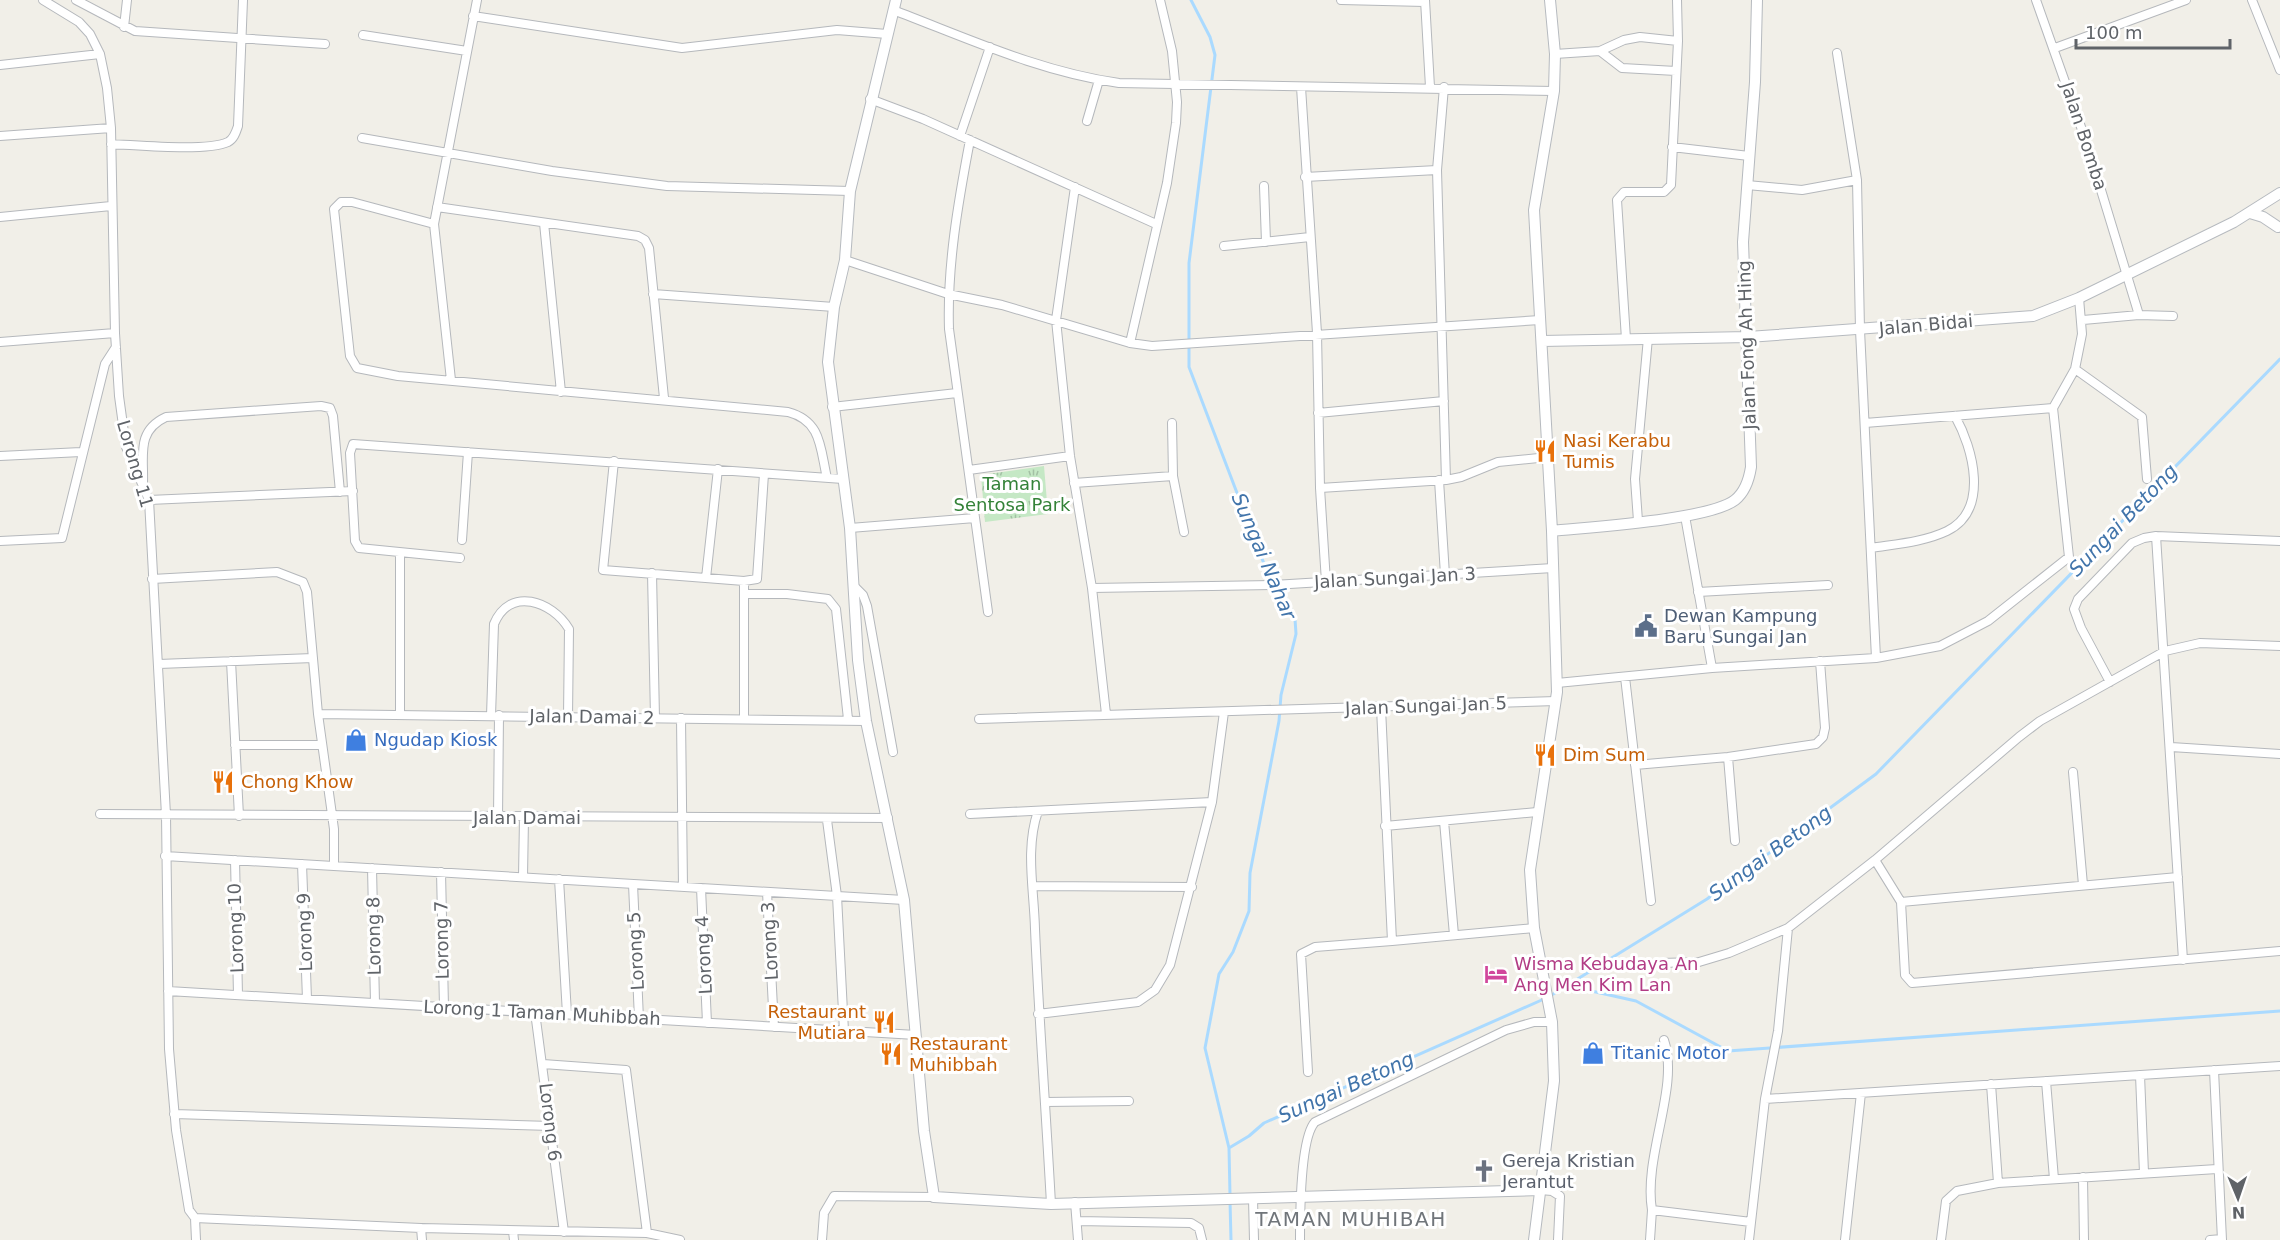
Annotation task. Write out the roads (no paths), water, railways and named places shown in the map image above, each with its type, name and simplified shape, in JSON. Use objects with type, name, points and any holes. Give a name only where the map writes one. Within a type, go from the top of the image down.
[{"type":"street","name":"Lorong 11","points":[[43,0],[79,22],[90,34],[100,54],[111,128],[115,333],[123,434],[149,500],[166,815],[168,991],[174,1114],[187,1205],[195,1218],[196,1240]]},
{"type":"street","points":[[76,0],[124,27],[146,33],[324,44]]},
{"type":"street","points":[[124,27],[127,0]]},
{"type":"street","points":[[111,144],[203,146],[227,142],[232,138],[238,126],[243,0]]},
{"type":"street","points":[[451,380],[434,224],[477,0]]},
{"type":"street","points":[[1130,343],[1167,183],[1176,123],[1175,83],[1161,0]]},
{"type":"street","points":[[1341,0],[1425,1],[1430,87]]},
{"type":"street","points":[[1534,1240],[1554,1081],[1551,1017],[1534,927],[1530,870],[1537,812],[1547,768],[1557,683],[1552,531],[1534,210],[1554,91],[1555,54],[1550,0]]},
{"type":"street","points":[[1626,339],[1617,200],[1623,192],[1658,193],[1668,190],[1671,185],[1678,41],[1677,0]]},
{"type":"street","name":"Jalan Fong Ah Hing","points":[[1552,531],[1685,516],[1722,507],[1734,501],[1749,481],[1751,467],[1748,337],[1743,242],[1755,82],[1757,0]]},
{"type":"street","name":"Jalan Bomba","points":[[2036,0],[2055,48],[2128,273],[2139,315]]},
{"type":"street","points":[[2055,48],[2186,0]]},
{"type":"street","points":[[2252,0],[2280,70]]},
{"type":"street","points":[[934,1197],[924,1131],[904,900],[866,721],[858,660],[856,588],[850,528],[832,407],[828,362],[834,307],[845,260],[850,191],[894,5],[990,47],[1052,69],[1099,80],[1228,87],[1444,87],[1554,91]]},
{"type":"street","points":[[473,16],[681,48],[837,30],[887,34]]},
{"type":"street","points":[[363,35],[467,51]]},
{"type":"street","points":[[1555,54],[1600,51],[1624,40],[1640,37],[1678,41]]},
{"type":"street","points":[[960,136],[990,47]]},
{"type":"street","points":[[1600,51],[1622,68],[1676,71]]},
{"type":"street","points":[[1837,52],[1857,180],[1860,330],[1876,658]]},
{"type":"street","points":[[0,65],[100,54]]},
{"type":"street","points":[[1087,121],[1099,80]]},
{"type":"street","points":[[1301,87],[1305,177],[1317,333],[1320,488],[1326,582]]},
{"type":"street","points":[[1444,87],[1437,171],[1444,401],[1442,480],[1445,575]]},
{"type":"street","points":[[870,99],[970,140],[1156,224]]},
{"type":"street","points":[[0,136],[111,128]]},
{"type":"street","points":[[362,138],[552,171],[667,186],[850,191]]},
{"type":"street","points":[[970,140],[959,201],[948,294],[949,329],[988,612]]},
{"type":"street","points":[[1672,147],[1749,156]]},
{"type":"street","points":[[1305,177],[1437,171]]},
{"type":"street","points":[[1747,185],[1802,190],[1857,180]]},
{"type":"street","points":[[1264,186],[1266,242]]},
{"type":"street","points":[[1075,187],[1056,320],[1070,456],[1092,588],[1106,714]]},
{"type":"street","name":"Jalan Bidai","points":[[1542,341],[1748,337],[2033,316],[2079,298],[2250,213],[2280,193]]},
{"type":"street","points":[[434,224],[345,201],[334,209],[350,356],[354,364],[363,371],[610,397],[663,398],[765,408],[799,415],[815,429],[827,478]]},
{"type":"street","points":[[2267,202],[2279,228]]},
{"type":"street","points":[[0,218],[111,206]]},
{"type":"street","points":[[437,207],[638,236],[645,240],[649,248],[663,398]]},
{"type":"street","points":[[2250,213],[2263,217],[2279,228]]},
{"type":"street","points":[[544,223],[561,392]]},
{"type":"street","points":[[1224,246],[1310,237]]},
{"type":"street","points":[[845,260],[948,294],[1056,320],[1130,343],[1152,346],[1442,324],[1540,320]]},
{"type":"street","points":[[653,294],[834,307]]},
{"type":"street","points":[[1557,683],[1712,668],[1876,658],[1953,641],[1995,616],[2069,557],[2053,408],[2075,369],[2083,320],[2079,298]]},
{"type":"street","points":[[2083,320],[2139,315],[2174,316]]},
{"type":"street","points":[[0,342],[115,333]]},
{"type":"street","points":[[1638,521],[1635,479],[1648,338]]},
{"type":"street","points":[[0,541],[62,538],[81,452],[105,364],[116,347]]},
{"type":"street","points":[[2075,369],[2142,417],[2146,480]]},
{"type":"street","points":[[832,407],[957,393]]},
{"type":"street","points":[[1318,413],[1444,401]]},
{"type":"street","points":[[143,486],[144,439],[152,425],[166,417],[321,406],[330,408],[333,416],[340,492]]},
{"type":"street","points":[[1865,423],[2053,408]]},
{"type":"street","points":[[1871,548],[1932,537],[1949,530],[1964,517],[1974,497],[1975,485],[1962,429],[1955,416]]},
{"type":"street","points":[[1172,423],[1173,476],[1184,532]]},
{"type":"street","points":[[460,558],[359,548],[355,541],[350,453],[353,444],[843,479]]},
{"type":"street","points":[[0,456],[81,452]]},
{"type":"street","points":[[462,540],[468,452]]},
{"type":"street","points":[[969,470],[1070,456]]},
{"type":"street","points":[[1320,488],[1442,480],[1461,477],[1498,462],[1548,457]]},
{"type":"street","points":[[614,461],[603,570],[744,582],[757,579],[764,474]]},
{"type":"street","points":[[706,578],[718,469]]},
{"type":"street","points":[[1074,483],[1173,476]]},
{"type":"street","points":[[149,500],[353,491]]},
{"type":"street","points":[[1685,516],[1712,668]]},
{"type":"street","points":[[850,528],[975,518]]},
{"type":"street","points":[[2110,682],[2074,614],[2075,604],[2132,543],[2156,536],[2280,541]]},
{"type":"street","points":[[2156,536],[2183,960]]},
{"type":"street","points":[[400,553],[400,715]]},
{"type":"street","name":"Jalan Sungai Jan 3","points":[[1092,588],[1298,584],[1553,568]]},
{"type":"street","points":[[152,579],[277,572],[303,582],[307,592],[318,714],[331,815],[334,866]]},
{"type":"street","points":[[652,573],[655,718]]},
{"type":"street","points":[[744,582],[744,719]]},
{"type":"street","points":[[1698,592],[1828,585]]},
{"type":"street","points":[[856,588],[863,595],[867,606],[893,752]]},
{"type":"street","points":[[744,594],[820,597],[832,604],[836,609],[848,719]]},
{"type":"street","points":[[498,818],[494,624],[498,613],[510,605],[524,602],[538,603],[551,608],[562,617],[569,630],[568,717]]},
{"type":"street","points":[[1660,963],[1699,962],[1729,953],[1788,928],[1875,860],[2040,721],[2165,651],[2200,643],[2280,646]]},
{"type":"street","points":[[159,664],[313,658]]},
{"type":"street","points":[[231,661],[240,816]]},
{"type":"street","points":[[1635,765],[1728,757],[1816,744],[1823,737],[1825,728],[1820,661]]},
{"type":"street","points":[[1625,677],[1651,901]]},
{"type":"street","name":"Jalan Sungai Jan 5","points":[[979,719],[1381,708],[1556,700]]},
{"type":"street","points":[[1381,708],[1392,941]]},
{"type":"street","points":[[1038,1014],[1124,1005],[1149,997],[1164,978],[1192,887],[1212,802],[1224,712]]},
{"type":"street","name":"Jalan Damai 2","points":[[318,714],[866,721]]},
{"type":"street","points":[[681,718],[683,887]]},
{"type":"street","points":[[236,745],[322,745]]},
{"type":"street","points":[[2171,747],[2280,754]]},
{"type":"street","points":[[1728,757],[1735,841]]},
{"type":"street","points":[[2073,772],[2083,885]]},
{"type":"street","points":[[970,814],[1212,802]]},
{"type":"street","points":[[1038,811],[1030,847],[1034,886],[1038,1014],[1051,1204]]},
{"type":"street","points":[[1386,826],[1537,812]]},
{"type":"street","name":"Jalan Damai","points":[[100,814],[827,820],[888,818]]},
{"type":"street","points":[[524,818],[524,877]]},
{"type":"street","points":[[827,820],[837,896],[844,1031]]},
{"type":"street","points":[[1443,820],[1454,935]]},
{"type":"street","points":[[165,856],[904,900]]},
{"type":"street","name":"Lorong 10","points":[[234,860],[238,995]]},
{"type":"street","points":[[1875,860],[1901,902],[1905,975],[1912,983],[2280,951]]},
{"type":"street","name":"Lorong 9","points":[[302,864],[307,999]]},
{"type":"street","name":"Lorong 8","points":[[372,868],[375,1003]]},
{"type":"street","name":"Lorong 7","points":[[441,873],[444,1007]]},
{"type":"street","points":[[1901,902],[2178,877]]},
{"type":"street","points":[[559,879],[567,1014]]},
{"type":"street","name":"Lorong 5","points":[[633,884],[639,1019]]},
{"type":"street","points":[[1034,886],[1192,887]]},
{"type":"street","name":"Lorong 4","points":[[700,888],[707,1023]]},
{"type":"street","name":"Lorong 3","points":[[767,891],[774,1027]]},
{"type":"street","points":[[1308,1072],[1301,954],[1315,947],[1534,927]]},
{"type":"street","points":[[1749,1240],[1765,1099],[1778,1031],[1788,928]]},
{"type":"street","name":"Lorong 1 Taman Muhibbah","points":[[168,991],[916,1035]]},
{"type":"street","name":"Lorong 6","points":[[535,1012],[564,1232]]},
{"type":"street","points":[[1300,1240],[1300,1197],[1308,1134],[1316,1122],[1506,1030],[1551,1017]]},
{"type":"street","points":[[1650,1240],[1652,1210],[1649,1183],[1668,1068],[1664,1040]]},
{"type":"street","points":[[543,1064],[626,1070],[647,1233]]},
{"type":"street","points":[[1765,1099],[2280,1066]]},
{"type":"street","points":[[2210,1240],[2222,1240],[2214,1070]]},
{"type":"street","points":[[2140,1075],[2144,1173]]},
{"type":"street","points":[[2046,1081],[2054,1179]]},
{"type":"street","points":[[1991,1084],[1998,1183]]},
{"type":"street","points":[[1845,1240],[1861,1093]]},
{"type":"street","points":[[1045,1102],[1129,1101]]},
{"type":"street","points":[[174,1114],[550,1126]]},
{"type":"street","points":[[1941,1240],[1943,1210],[1952,1194],[1998,1183],[2217,1169]]},
{"type":"street","points":[[2083,1178],[2084,1240]]},
{"type":"street","points":[[822,1240],[824,1213],[834,1196],[934,1197],[1051,1204],[1540,1190],[1552,1191],[1560,1196],[1558,1240]]},
{"type":"street","points":[[1250,1198],[1254,1240]]},
{"type":"street","points":[[1075,1202],[1078,1240]]},
{"type":"street","points":[[1652,1210],[1751,1222]]},
{"type":"street","points":[[195,1218],[422,1228],[514,1235],[564,1232],[600,1237],[647,1233],[680,1240]]},
{"type":"street","points":[[1077,1221],[1191,1223],[1199,1228],[1202,1240]]},
{"type":"street","points":[[422,1228],[422,1240]]},
{"type":"waterway","name":"Sungai Nahar","points":[[1191,0],[1210,37],[1215,55],[1189,263],[1189,367],[1266,569],[1287,600],[1295,619],[1296,634],[1281,695],[1279,721],[1250,873],[1249,911],[1233,952],[1219,974],[1205,1048],[1229,1148],[1230,1195]]},
{"type":"waterway","name":"Sungai Betong","points":[[1550,996],[1707,899],[1876,774],[2280,359]]},
{"type":"waterway","points":[[1569,986],[1636,1001],[1728,1051],[2280,1011]]},
{"type":"waterway","name":"Sungai Betong","points":[[1229,1148],[1249,1136],[1264,1123],[1544,999]]},
{"type":"waterway","name":"Sungai Betong","points":[[1230,1201],[1231,1240]]},
{"type":"place","name":"Nasi Kerabu Tumis","points":[[1545,451]]},
{"type":"place","name":"Dewan Kampung Baru Sungai Jan","points":[[1646,626]]},
{"type":"place","name":"Ngudap Kiosk","points":[[356,740]]},
{"type":"place","name":"Dim Sum","points":[[1545,755]]},
{"type":"place","name":"Chong Khow","points":[[223,782]]},
{"type":"place","name":"Wisma Kebudaya An Ang Men Kim Lan","points":[[1496,974]]},
{"type":"place","name":"Restaurant Mutiara","points":[[884,1022]]},
{"type":"place","name":"Titanic Motor","points":[[1593,1053]]},
{"type":"place","name":"Restaurant Muhibbah","points":[[891,1054]]},
{"type":"place","name":"Gereja Kristian Jerantut","points":[[1484,1171]]},
{"type":"district","name":"TAMAN MUHIBAH","points":[[1351,1219]]},
{"type":"park label","name":"Taman Sentosa Park","points":[[1012,494]]}]
